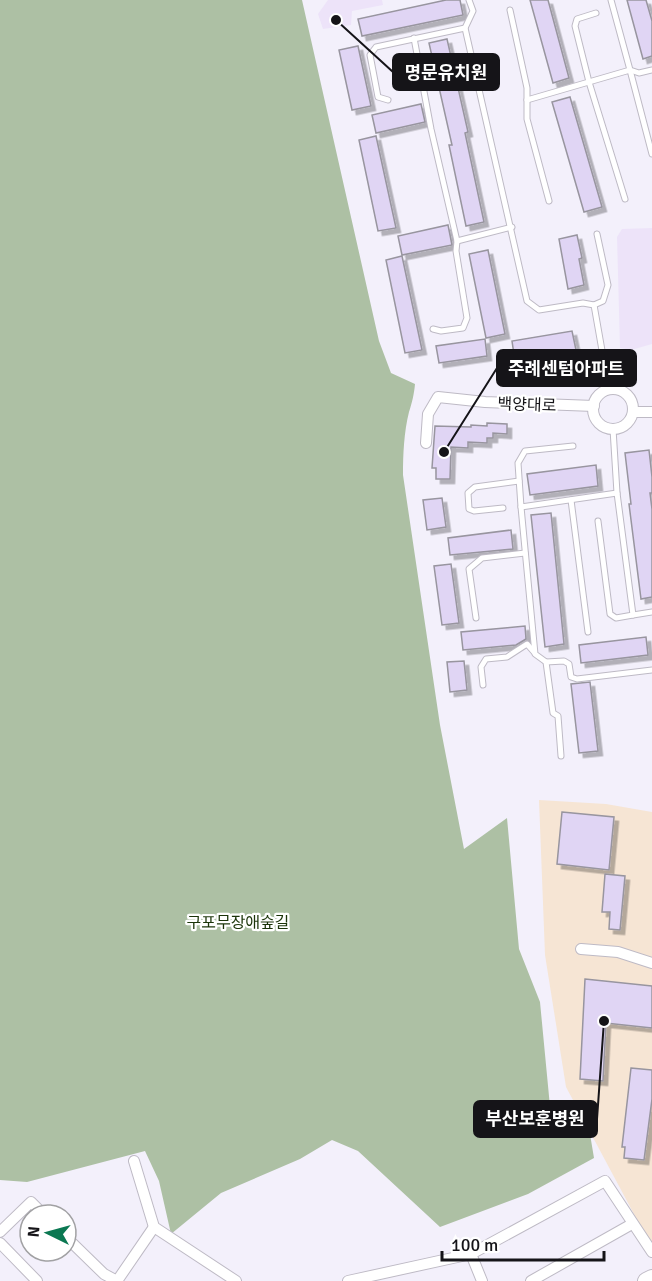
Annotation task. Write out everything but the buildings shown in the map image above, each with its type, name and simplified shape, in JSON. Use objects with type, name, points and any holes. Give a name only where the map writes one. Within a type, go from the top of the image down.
[{"type":"street","points":[[609,390],[621,391],[627,395],[631,400],[633,412],[632,418],[624,426],[613,429],[600,424],[594,412],[599,396],[609,390]]},
{"type":"street","name":"백양대로","points":[[426,443],[428,414],[438,398],[594,406]]},
{"type":"street","points":[[633,412],[652,412]]},
{"type":"street","points":[[580,949],[618,952],[652,963]]},
{"type":"street","points":[[134,1161],[154,1227],[236,1281]]},
{"type":"street","points":[[352,1281],[471,1254],[605,1181],[652,1252]]},
{"type":"street","points":[[0,1232],[18,1215]]},
{"type":"street","points":[[531,1281],[632,1224]]},
{"type":"street","points":[[78,1249],[104,1274],[117,1281],[154,1227]]},
{"type":"street","points":[[0,1243],[38,1281]]},
{"type":"street","points":[[471,1254],[482,1281]]},
{"type":"street","points":[[646,1281],[652,1278]]},
{"type":"lane","points":[[470,0],[473,11],[465,28],[512,227],[527,302],[539,310],[583,303],[594,305],[603,301],[608,285],[597,234]]},
{"type":"lane","points":[[611,0],[652,154]]},
{"type":"lane","points":[[510,10],[527,88],[527,119],[549,201]]},
{"type":"lane","points":[[596,13],[577,19],[575,26],[589,82],[625,199]]},
{"type":"lane","points":[[388,100],[378,97],[370,55],[376,47],[465,28]]},
{"type":"lane","points":[[414,38],[431,129],[457,241],[456,251],[467,318],[463,328],[441,332],[433,329]]},
{"type":"lane","points":[[528,100],[630,70],[639,73],[652,70]]},
{"type":"lane","points":[[457,241],[512,227]]},
{"type":"lane","points":[[594,305],[609,390]]},
{"type":"lane","points":[[613,429],[617,493],[633,615]]},
{"type":"lane","points":[[535,654],[518,463],[525,451],[573,446]]},
{"type":"lane","points":[[503,508],[474,511],[469,509],[468,493],[475,487],[519,481]]},
{"type":"lane","points":[[521,507],[617,493]]},
{"type":"lane","points":[[571,500],[588,632]]},
{"type":"lane","points":[[598,521],[610,614],[616,618],[652,612]]},
{"type":"lane","points":[[476,618],[469,569],[482,558],[525,553]]},
{"type":"lane","points":[[483,685],[481,667],[486,659],[507,657],[527,645],[546,662],[564,661],[569,664],[570,677],[577,679],[652,670]]},
{"type":"lane","points":[[546,662],[553,712],[558,716],[561,756]]},
{"type":"shaded area","points":[[328,0],[382,0],[383,5],[352,11],[351,25],[323,29],[318,14]]},
{"type":"shaded area","points":[[652,228],[652,344],[631,350],[620,348],[617,237],[622,229]]},
{"type":"shaded area","points":[[539,800],[606,804],[652,812],[652,1243],[643,1231],[566,1087],[545,955]]},
{"type":"green space","name":"구포무장애숲길","points":[[0,0],[302,0],[379,341],[391,373],[415,384],[405,435],[403,475],[440,725],[464,849],[507,818],[519,949],[540,1002],[551,1117],[587,1116],[594,1158],[528,1194],[440,1227],[358,1151],[332,1140],[300,1159],[221,1193],[171,1234],[159,1181],[145,1151],[27,1182],[0,1180]]},
{"type":"place","name":"명문유치원","points":[[336,20]]},
{"type":"place","name":"주례센텀아파트","points":[[444,452]]},
{"type":"place","name":"부산보훈병원","points":[[604,1021]]}]
